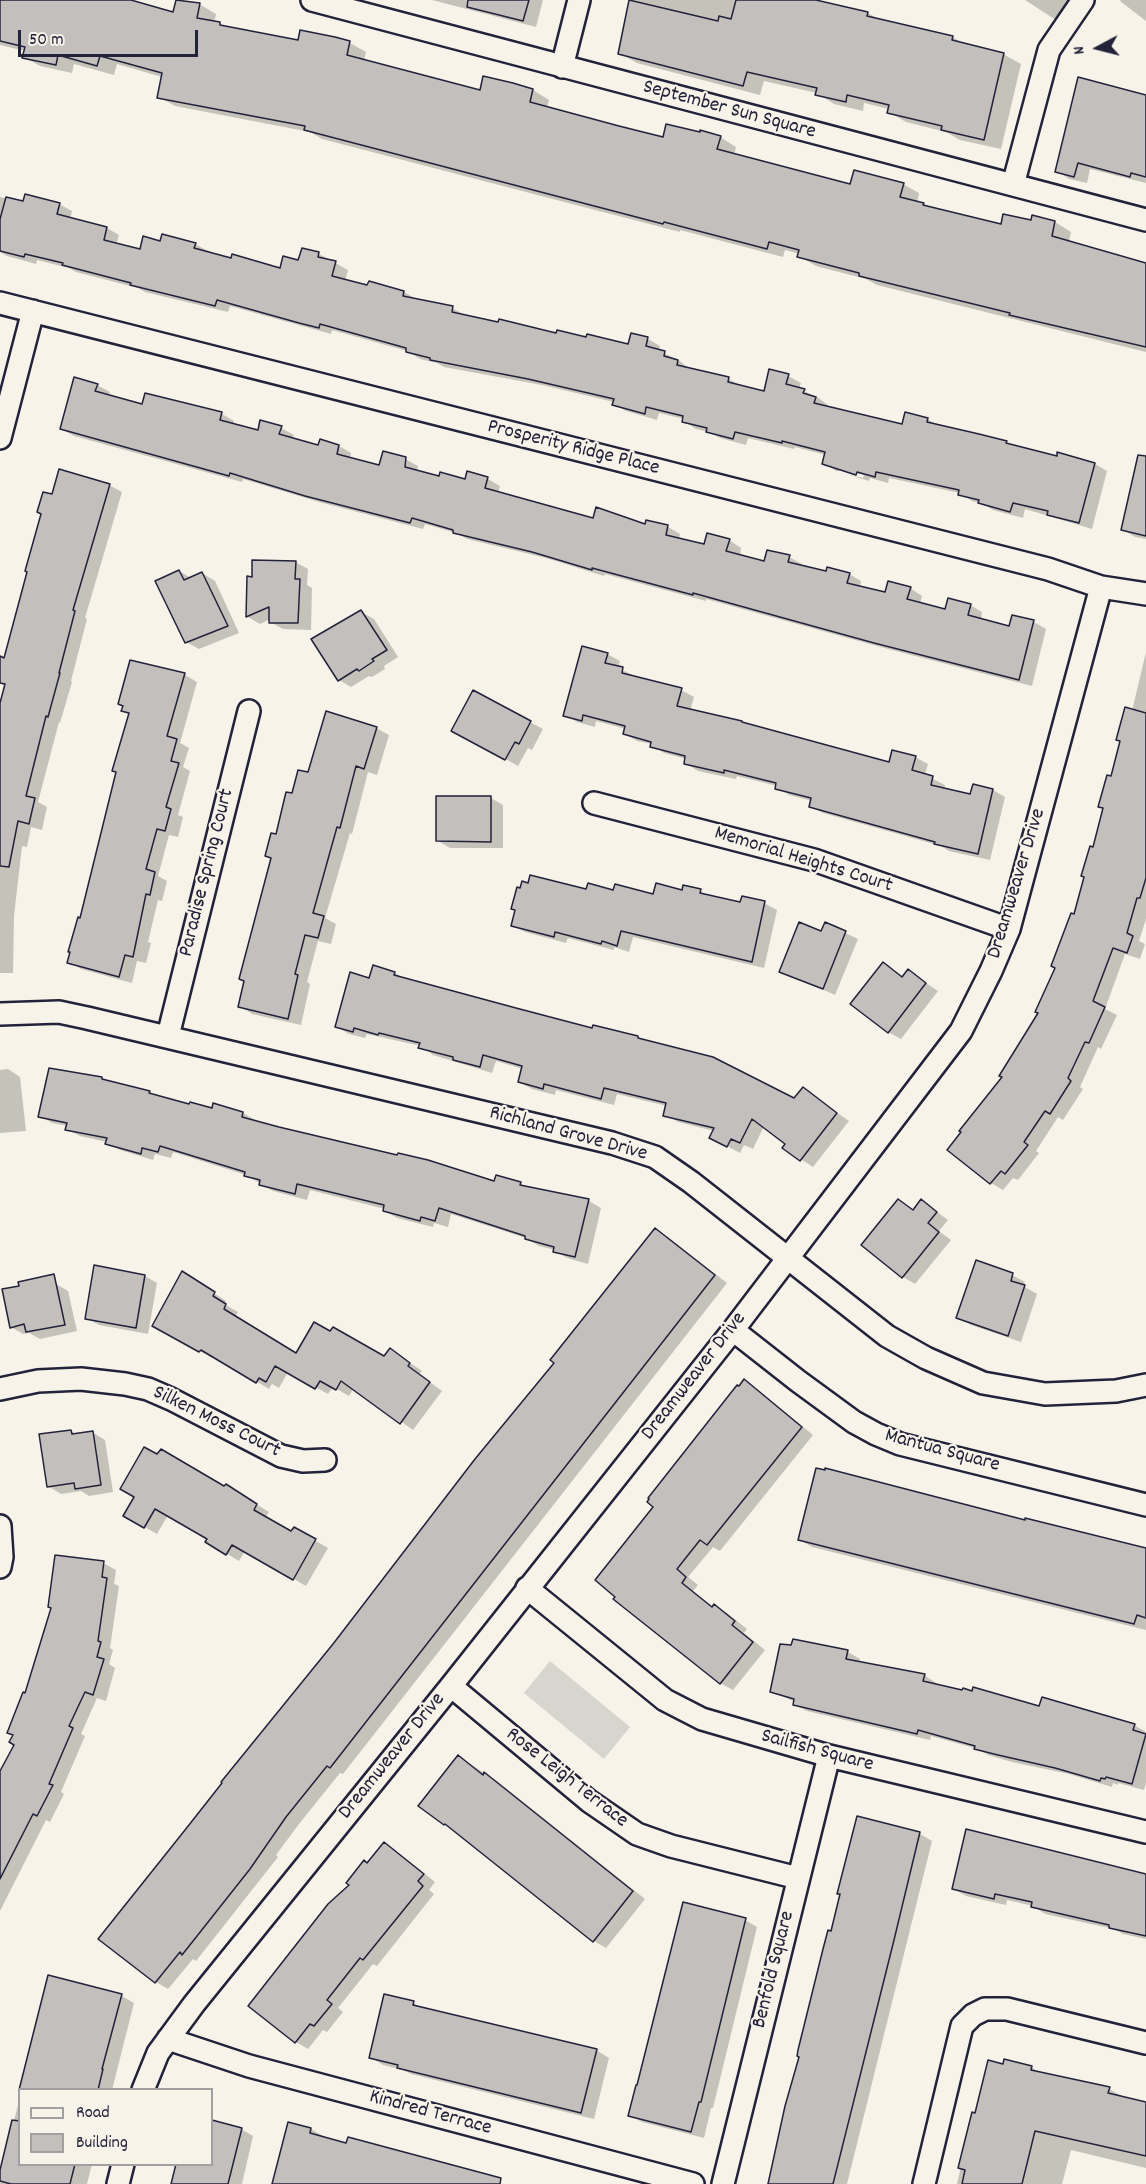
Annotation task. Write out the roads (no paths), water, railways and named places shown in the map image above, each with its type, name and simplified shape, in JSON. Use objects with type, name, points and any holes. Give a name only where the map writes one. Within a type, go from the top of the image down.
[{"type":"street","name":"September Sun Square","points":[[312,0],[1146,220]]},
{"type":"street","points":[[562,67],[579,0]]},
{"type":"street","points":[[1012,185],[1049,50],[1083,0]]},
{"type":"street","name":"Prosperity Ridge Place","points":[[0,303],[1048,569],[1101,587],[1146,594]]},
{"type":"street","points":[[0,438],[33,311]]},
{"type":"street","name":"Dreamweaver Drive","points":[[144,2088],[158,2054],[194,2004],[733,1330],[961,1031],[1009,929],[1101,587]]},
{"type":"street","name":"Paradise Spring Court","points":[[168,1036],[249,711]]},
{"type":"street","name":"Memorial Heights Court","points":[[594,803],[814,860],[1009,929]]},
{"type":"street","name":"Richland Grove Drive","points":[[0,1014],[59,1012],[612,1143],[655,1157],[691,1182],[887,1336],[926,1358],[982,1383],[1046,1394],[1116,1391],[1146,1386]]},
{"type":"street","name":"Mantua Square","points":[[733,1330],[807,1388],[854,1422],[876,1434],[900,1444],[1146,1505]]},
{"type":"street","name":"Silken Moss Court","points":[[0,1389],[38,1381],[81,1379],[148,1389],[281,1456],[303,1461],[325,1460]]},
{"type":"street","points":[[0,1526],[0,1567]]},
{"type":"street","name":"Sailfish Square","points":[[527,1588],[665,1700],[702,1719],[829,1756],[1146,1832]]},
{"type":"street","name":"Rose Leigh Terrace","points":[[450,1686],[589,1801],[637,1834],[671,1846],[798,1878]]},
{"type":"street","name":"Benfold Square","points":[[723,2184],[829,1756]]},
{"type":"street","points":[[924,2184],[962,2026],[973,2015],[985,2009],[1007,2009],[1146,2043]]},
{"type":"street","name":"Kindred Terrace","points":[[168,2039],[249,2066],[640,2177],[693,2184]]},
{"type":"street","points":[[118,2184],[122,2166]]}]
